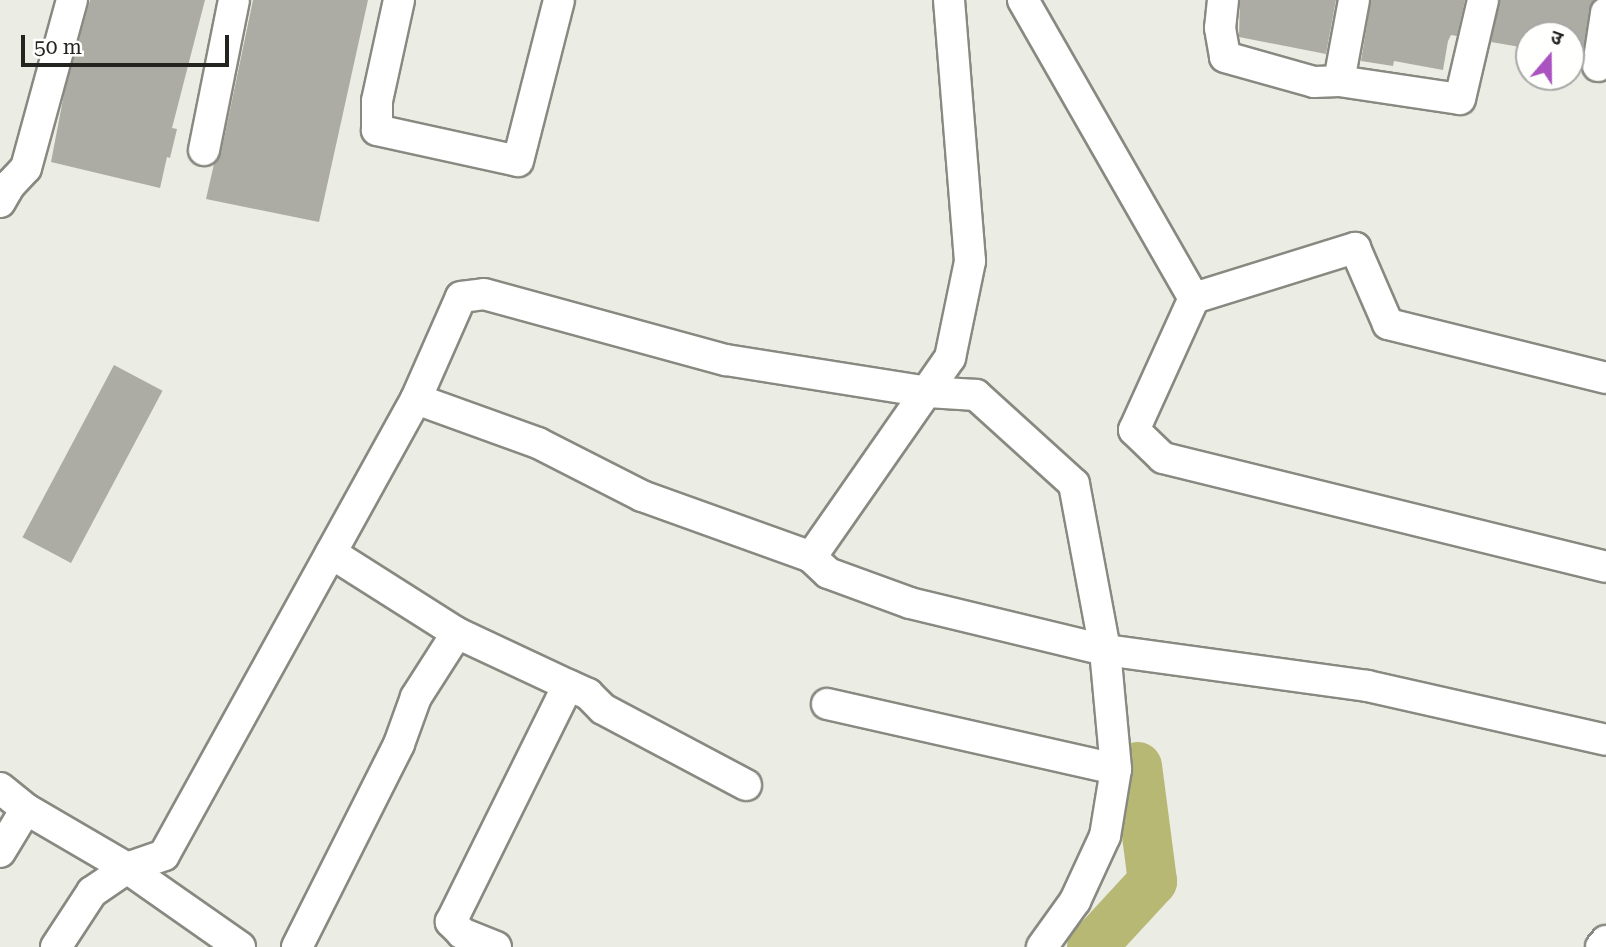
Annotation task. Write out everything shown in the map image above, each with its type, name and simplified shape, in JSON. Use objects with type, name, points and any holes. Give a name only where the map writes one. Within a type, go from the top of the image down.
[{"type":"street","points":[[3,190],[26,168],[72,0]]},
{"type":"street","points":[[204,150],[234,0]]},
{"type":"street","points":[[399,0],[377,101],[377,130],[517,162],[559,0]]},
{"type":"street","points":[[811,558],[950,358],[970,261],[949,0]]},
{"type":"street","points":[[1023,0],[1194,298]]},
{"type":"street","points":[[1223,0],[1220,29],[1225,57],[1314,82],[1339,82],[1460,99],[1483,0]]},
{"type":"street","points":[[1339,82],[1354,0]]},
{"type":"street","points":[[1598,66],[1606,13]]},
{"type":"street","points":[[1606,378],[1388,324],[1355,248],[1194,298],[1133,430],[1163,458],[1606,567]]},
{"type":"street","points":[[57,947],[92,892],[127,868],[164,855],[416,399],[461,297],[484,294],[726,360],[928,392],[976,395],[1074,484],[1105,650],[1116,769],[1105,836],[1075,901],[1042,947]]},
{"type":"street","points":[[416,399],[538,443],[642,496],[811,558],[828,573],[910,603],[1105,650],[1367,686],[1606,740]]},
{"type":"street","points":[[331,553],[457,633],[588,694],[603,709],[746,785]]},
{"type":"street","points":[[297,947],[399,744],[416,697],[457,633]]},
{"type":"street","points":[[496,947],[461,933],[451,922],[568,685]]},
{"type":"street","points":[[827,704],[1116,769]]},
{"type":"street","points":[[0,788],[26,810],[127,868],[240,947]]},
{"type":"street","points":[[0,852],[26,810]]},
{"type":"street","points":[[1601,947],[1606,941]]},
{"type":"building","points":[[90,0],[205,0],[172,128],[177,129],[160,188],[51,162],[64,94]]},
{"type":"building","points":[[253,0],[368,0],[319,222],[206,199],[214,164],[221,153]]},
{"type":"building","points":[[1240,0],[1336,0],[1326,54],[1239,37]]},
{"type":"building","points":[[1371,0],[1465,0],[1457,36],[1451,35],[1448,41],[1443,70],[1394,61],[1393,66],[1361,61]]},
{"type":"building","points":[[1500,0],[1595,0],[1589,10],[1585,37],[1585,21],[1515,21],[1515,46],[1491,42]]},
{"type":"building","points":[[114,365],[163,391],[71,563],[22,537]]},
{"type":"waterway","points":[[1091,947],[1152,881],[1137,766]]}]
